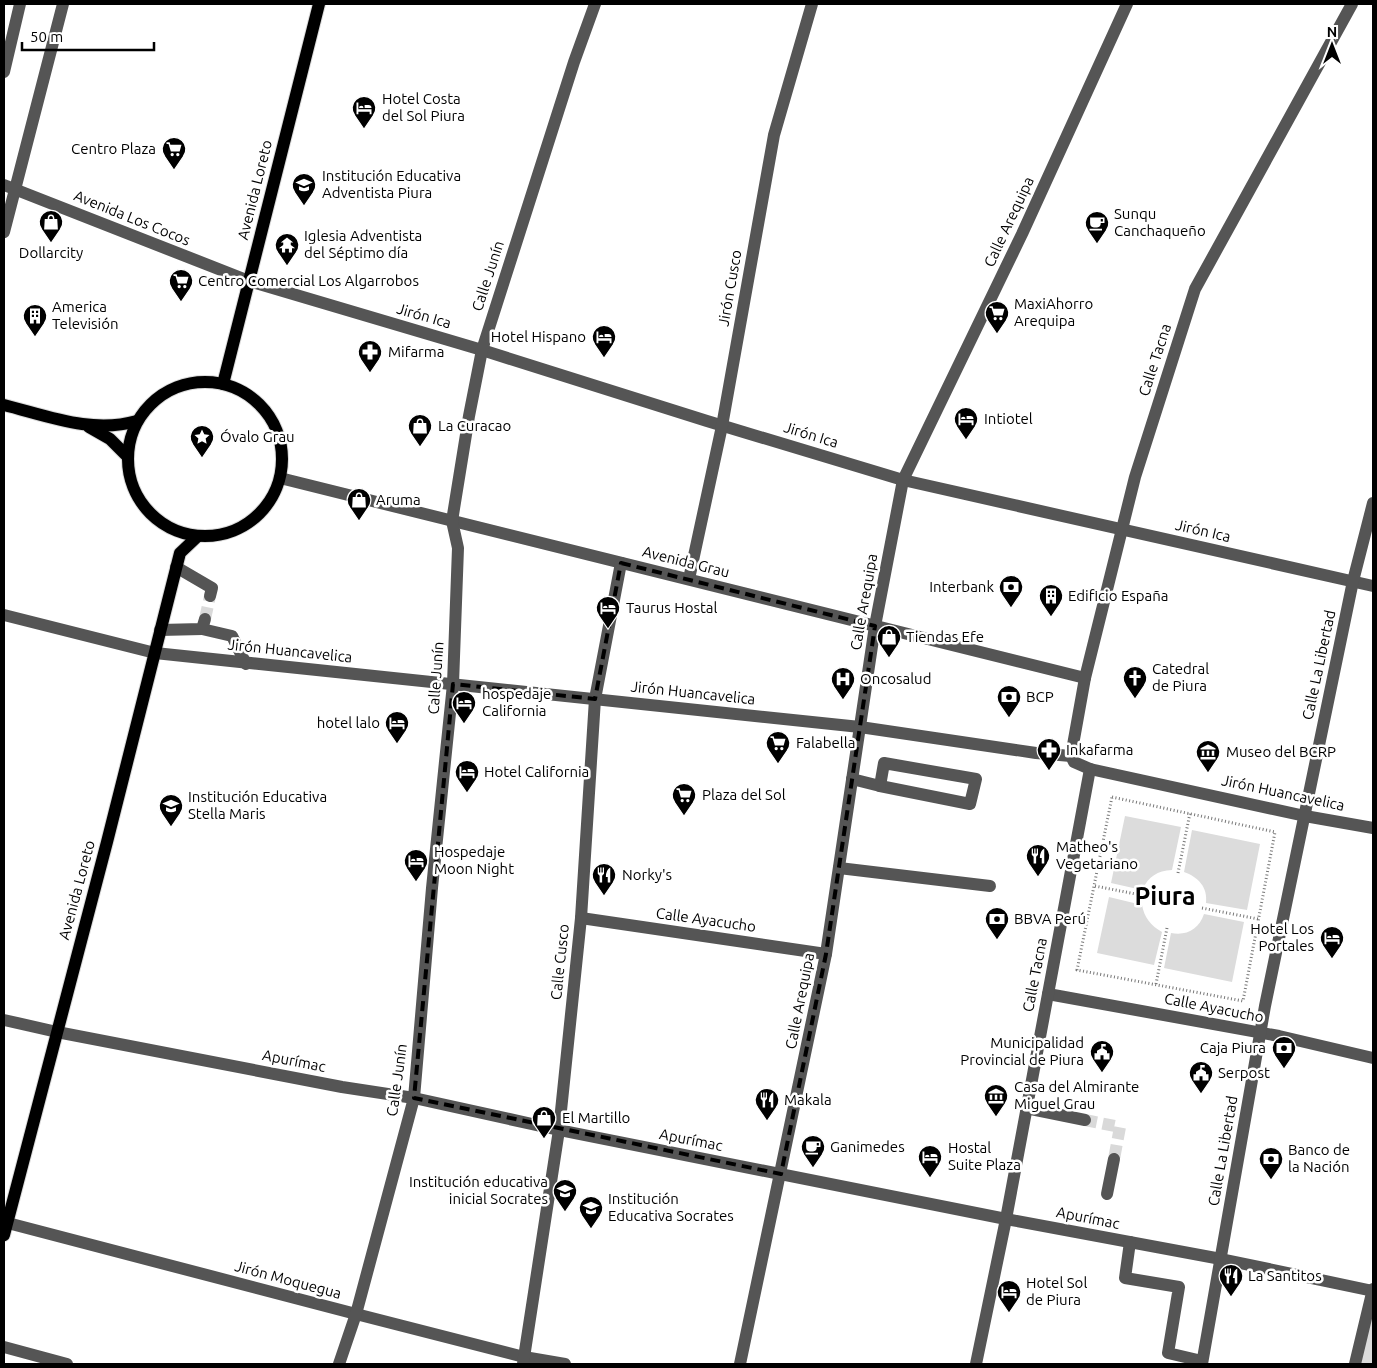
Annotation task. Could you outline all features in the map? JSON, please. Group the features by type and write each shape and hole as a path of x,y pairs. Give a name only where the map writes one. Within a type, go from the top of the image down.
{"main road":[{"name":"Avenida Loreto","path":"224,384 319,4"},
{"path":"204,382 224,384 246,394 264,410 277,430 282,454 280,478 272,498 258,515 240,528 220,535 198,536 183,534 169,528 154,518 142,505 133,490 128,473 127,456 130,438 137,421 149,405 165,392 184,385 204,382"},
{"path":"4,405 84,425 114,426 137,421"},
{"path":"84,425 110,439 127,456"},
{"path":"169,528 180,553 198,536"},
{"name":"Avenida Loreto","path":"5,1226 57,1032 180,553"}],"street":[{"path":"4,72 20,4"},
{"path":"4,232 9,187 63,4"},
{"name":"Calle Junín","path":"339,1364 356,1314 414,1098 432,888 453,684 458,548 452,521 469,416 482,350 594,4"},
{"name":"Jirón Cusco","path":"688,579 722,426 774,135 812,4"},
{"name":"Calle Arequipa","path":"740,1364 826,954 875,626 903,480 1022,234 1127,4"},
{"name":"Calle Tacna","path":"1071,756 1085,678 1135,477 1195,289 1352,4"},
{"name":"Avenida Los Cocos","path":"9,187 249,281"},
{"name":"Jirón Ica","path":"249,281 482,350 722,426 903,480 1373,586"},
{"name":"Avenida Grau","path":"280,478 1085,678"},
{"name":"Calle La Libertad","path":"1202,1362 1260,1033 1353,581 1373,504"},
{"name":"Calle Cusco","path":"524,1360 559,1130 582,918 595,699 621,563"},
{"path":"176,567 212,588 210,596"},
{"name":"Jirón Huancavelica","path":"4,615 155,653 860,727 1036,753 1071,756 1074,762 1090,769 1304,816 1373,828"},
{"path":"160,630 204,624 232,636 246,664"},
{"path":"852,779 880,786 970,804 976,779 884,763 880,786"},
{"name":"Calle Tacna","path":"976,1364 1006,1219 1090,769"},
{"path":"839,868 990,886"},
{"name":"Calle Ayacucho","path":"582,918 826,954"},
{"name":"Calle Ayacucho","path":"1048,994 1260,1033 1373,1058"},
{"name":"Apurímac","path":"4,1020 342,1087 414,1098 559,1130 1373,1290"},
{"path":"1026,1108 1085,1120"},
{"path":"1107,1194 1114,1159"},
{"name":"Jirón Moquegua","path":"5,1226 356,1314 524,1360 565,1364"},
{"path":"1130,1242 1125,1278 1179,1287 1168,1353 1202,1362"},
{"path":"1355,1364 1373,1290"},
{"path":"4,1347 67,1364"}],"path":[{"path":"1112,797 1275,832 1242,1001 1077,970 1094,886 1112,797"},
{"path":"1178,873 1190,813"},
{"path":"1094,886 1146,896"},
{"path":"1202,908 1258,919"},
{"path":"1156,984 1167,928"}],"highlighted area":[{"path":"621,563 875,626 826,954 781,1174 414,1098 453,684 595,699"}],"shaded area":[{"path":"1125,816 1181,827 1172,870 1154,875 1142,890 1111,883"},
{"path":"1192,830 1260,844 1247,910 1206,903 1204,887 1194,877 1184,872"},
{"path":"1109,897 1142,905 1149,921 1162,932 1154,965 1097,953"},
{"path":"1204,914 1244,922 1232,982 1164,968 1171,933 1177,934 1192,930 1199,924"},
{"path":"1373,1289 1373,1364 1355,1364"}],"tunnel":[{"path":"205,619 210,596"},
{"path":"1085,1120 1120,1127 1114,1159"}],"place":[{"name":"Hotel Costa del Sol Piura","path":"364,129"},
{"name":"Centro Plaza","path":"174,170"},
{"name":"Institución Educativa Adventista Piura","path":"304,206"},
{"name":"Dollarcity","path":"51,243"},
{"name":"Sunqu Canchaqueño","path":"1097,244"},
{"name":"Iglesia Adventista del Séptimo día","path":"287,266"},
{"name":"Centro Comercial Los Algarrobos","path":"181,302"},
{"name":"MaxiAhorro Arequipa","path":"997,334"},
{"name":"America Televisión","path":"35,337"},
{"name":"Hotel Hispano","path":"604,358"},
{"name":"Mifarma","path":"370,373"},
{"name":"Intiotel","path":"966,440"},
{"name":"La Curacao","path":"420,447"},
{"name":"Óvalo Grau","path":"202,458"},
{"name":"Aruma","path":"359,521"},
{"name":"Interbank","path":"1011,608"},
{"name":"Edificio España","path":"1051,617"},
{"name":"Taurus Hostal","path":"608,629"},
{"name":"Tiendas Efe","path":"889,658"},
{"name":"Catedral de Piura","path":"1135,699"},
{"name":"Oncosalud","path":"843,700"},
{"name":"BCP","path":"1009,718"},
{"name":"hospedaje California","path":"464,724"},
{"name":"hotel lalo","path":"397,744"},
{"name":"Falabella","path":"778,764"},
{"name":"Inkafarma","path":"1049,771"},
{"name":"Museo del BCRP","path":"1208,773"},
{"name":"Hotel California","path":"467,793"},
{"name":"Plaza del Sol","path":"684,816"},
{"name":"Institución Educativa Stella Maris","path":"171,827"},
{"name":"Matheo's Vegetariano","path":"1038,877"},
{"name":"Hospedaje Moon Night","path":"416,882"},
{"name":"Norky's","path":"604,896"},
{"name":"BBVA Perú","path":"997,940"},
{"name":"Hotel Los Portales","path":"1332,959"},
{"name":"Caja Piura","path":"1284,1069"},
{"name":"Municipalidad Provincial de Piura","path":"1102,1073"},
{"name":"Serpost","path":"1201,1094"},
{"name":"Casa del Almirante Miguel Grau","path":"996,1117"},
{"name":"Makala","path":"767,1121"},
{"name":"El Martillo","path":"544,1139"},
{"name":"Ganimedes","path":"813,1168"},
{"name":"Hostal Suite Plaza","path":"930,1178"},
{"name":"Banco de la Nación","path":"1271,1180"},
{"name":"Institución educativa inicial Socrates","path":"565,1212"},
{"name":"Institución Educativa Socrates","path":"591,1229"},
{"name":"La Santitos","path":"1231,1297"},
{"name":"Hotel Sol de Piura","path":"1009,1313"}],"district":[{"name":"Piura","path":"1165,896"}]}
